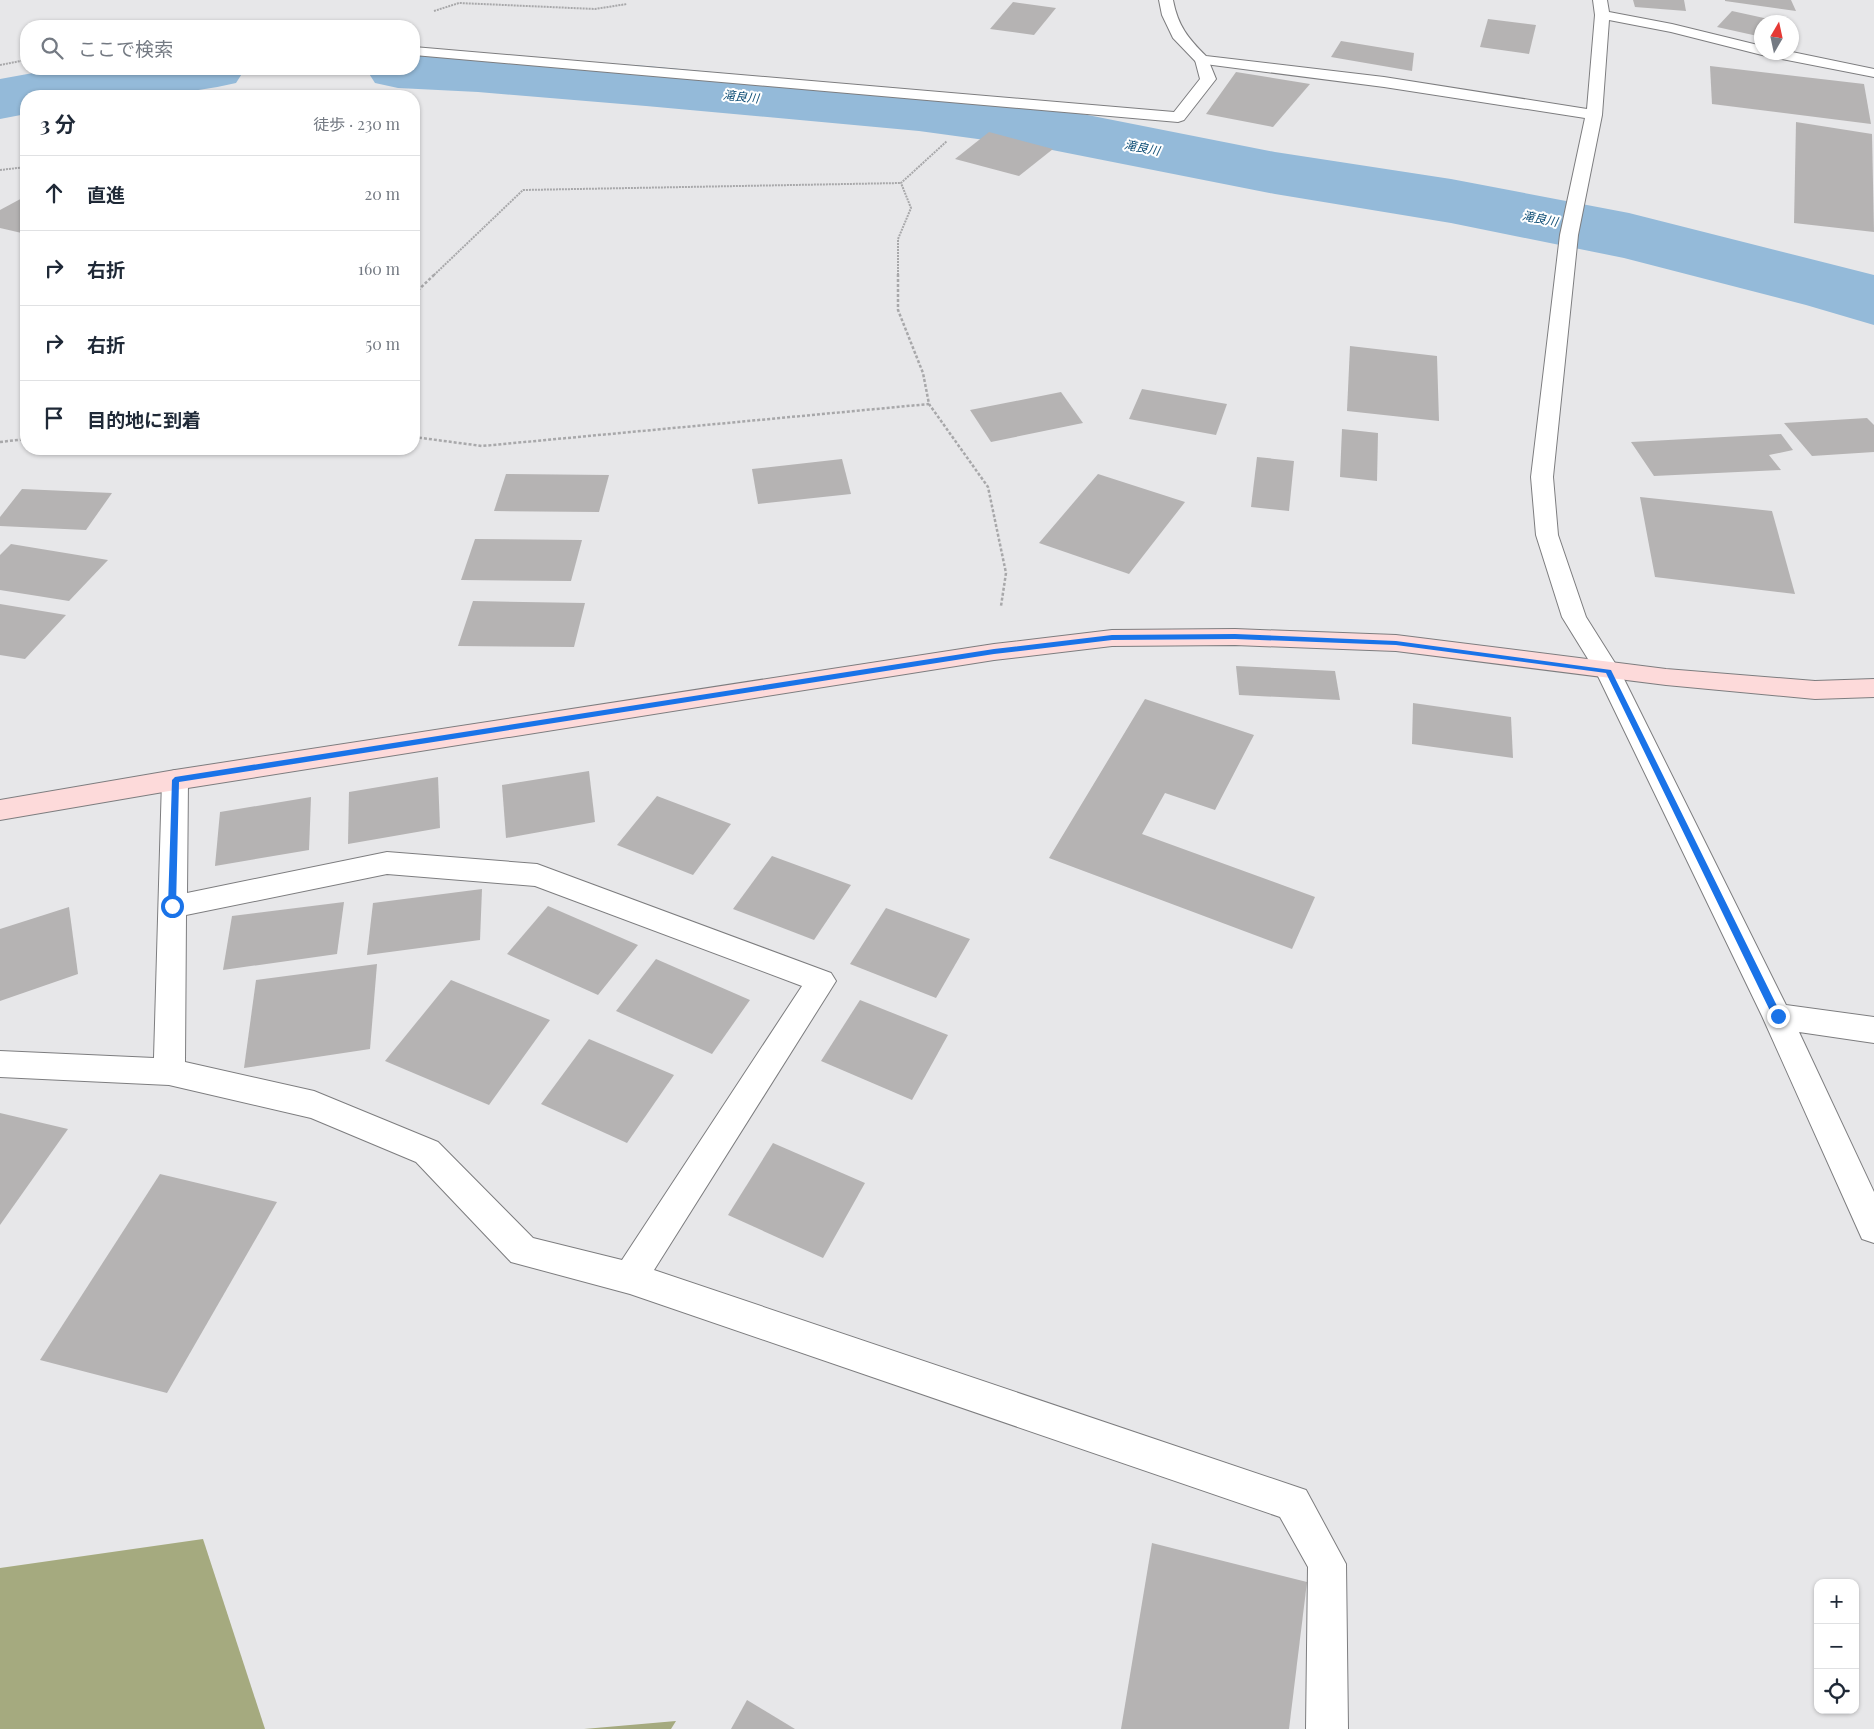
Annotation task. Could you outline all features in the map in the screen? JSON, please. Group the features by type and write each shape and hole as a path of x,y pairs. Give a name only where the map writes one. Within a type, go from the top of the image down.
{"street":[{"path":"420,52 1178,117 1208,79 1202,60 1180,38 1169,15 1166,0"},
{"path":"1754,49 1601,7 1594,116 1569,235 1542,477 1547,535 1574,617 1608,671 1778,1016 1874,1228"},
{"path":"1799,58 1874,73"},
{"path":"1202,60 1394,84 1594,116"},
{"path":"0,810 175,780 994,652 1112,638 1235,637 1396,643 1608,671 1815,690 1874,688"},
{"path":"169,1072 175,780"},
{"path":"172,906 387,863 537,875 821,981 630,1278"},
{"path":"1778,1016 1874,1030"},
{"path":"0,1064 169,1072 314,1105 426,1152 523,1251 630,1278 1293,1503 1327,1564 1327,1729"}],"path":[{"path":"431,12 459,3 595,8 627,4"},
{"path":"0,65 20,61"},
{"path":"420,288 523,190 901,183 947,141"},
{"path":"0,170 20,168"},
{"path":"901,183 911,208 898,239 898,310 923,373 929,404 988,487 1006,572 994,652"},
{"path":"420,438 482,446 929,404"},
{"path":"0,442 20,440"}],"green space":[{"path":"203,1539 265,1729 0,1729 0,1568"},
{"path":"676,1721 671,1729 584,1729"}],"building":[{"path":"1633,0 1684,0 1686,11 1635,7"},
{"path":"1791,0 1796,11 1725,1"},
{"path":"1013,2 1056,8 1034,35 990,29"},
{"path":"1732,11 1754,16 1754,35 1717,27"},
{"path":"1488,19 1536,25 1529,54 1480,47"},
{"path":"1341,41 1414,53 1412,71 1331,57"},
{"path":"1710,66 1864,84 1871,124 1712,104"},
{"path":"1236,72 1310,84 1273,127 1206,114"},
{"path":"1796,122 1872,134 1874,232 1794,223"},
{"path":"989,132 1053,149 1019,176 955,159"},
{"path":"20,199 20,233 0,228 0,210"},
{"path":"1350,346 1437,356 1439,421 1347,411"},
{"path":"1142,389 1227,404 1216,435 1129,419"},
{"path":"1061,392 1083,423 991,442 970,410"},
{"path":"1867,418 1874,425 1874,452 1812,456 1784,423"},
{"path":"1342,429 1378,433 1377,481 1340,477"},
{"path":"1781,434 1793,450 1769,455 1781,470 1654,476 1631,442"},
{"path":"1257,457 1294,461 1289,511 1251,507"},
{"path":"842,459 851,494 758,504 752,469"},
{"path":"506,474 609,475 599,512 494,511"},
{"path":"1098,474 1185,502 1129,574 1039,543"},
{"path":"22,489 112,493 86,530 0,526 0,517"},
{"path":"1640,497 1772,511 1795,594 1655,577"},
{"path":"475,539 582,540 571,581 461,580"},
{"path":"11,544 108,560 69,601 0,590 0,555"},
{"path":"473,601 585,603 574,647 458,646"},
{"path":"0,604 66,615 25,659 0,655"},
{"path":"1236,666 1335,671 1340,700 1239,695"},
{"path":"1145,699 1254,735 1215,810 1165,793 1142,834 1315,897 1292,949 1049,858"},
{"path":"1413,703 1511,717 1513,758 1412,744"},
{"path":"589,771 595,822 506,838 502,785"},
{"path":"438,777 440,828 348,844 349,792"},
{"path":"657,796 731,824 693,875 617,845"},
{"path":"311,797 309,850 215,866 220,812"},
{"path":"772,856 851,885 814,940 733,909"},
{"path":"482,889 480,940 367,955 373,903"},
{"path":"344,902 337,954 223,970 232,916"},
{"path":"548,906 638,945 598,995 507,954"},
{"path":"69,907 78,974 0,1001 0,929"},
{"path":"886,908 970,939 936,998 850,964"},
{"path":"656,959 750,1000 712,1054 616,1011"},
{"path":"377,964 370,1049 244,1068 256,980"},
{"path":"451,980 550,1020 489,1105 385,1061"},
{"path":"860,1000 948,1035 912,1100 821,1061"},
{"path":"589,1039 674,1075 627,1143 541,1104"},
{"path":"0,1113 68,1129 0,1225"},
{"path":"773,1143 865,1183 823,1258 728,1215"},
{"path":"160,1174 277,1202 167,1393 40,1360"},
{"path":"1152,1543 1307,1582 1289,1729 1121,1729"},
{"path":"747,1700 795,1729 731,1729"}],"waterway":[{"name":"滝良川","path":"420,70 646,86 919,111 1037,126 1275,173 1451,201 1629,236 1834,288 1874,301"},
{"name":"滝良川","path":"47,90 116,77 140,75"},
{"name":"滝良川","path":"0,99 20,95"}],"route":[{"path":"172,906 175,780 994,652 1112,638 1235,637 1396,643 1608,671 1778,1016"}]}
